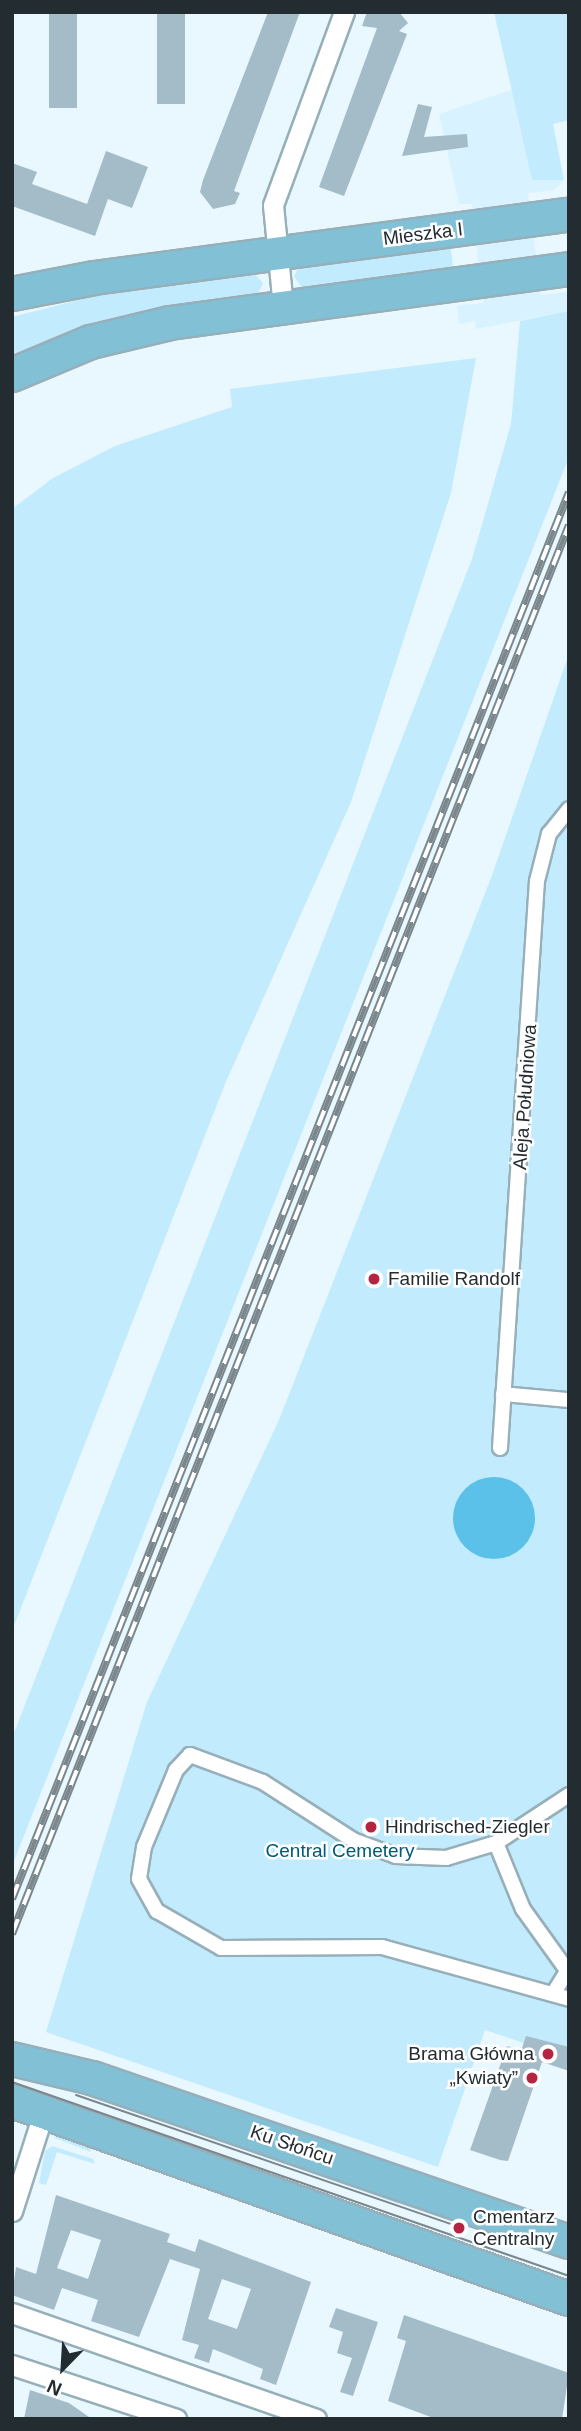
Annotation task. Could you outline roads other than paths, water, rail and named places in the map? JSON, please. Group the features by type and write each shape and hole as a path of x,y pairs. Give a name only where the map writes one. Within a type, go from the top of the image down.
{"main road":[{"name":"Mieszka I","path":"12,294 276,253 563,216"},
{"path":"12,375 116,335 283,307 566,270"},
{"name":"Ku Słońcu","path":"12,2059 92,2078 569,2242"},
{"path":"12,2101 569,2299"}],"street":[{"path":"283,307 273,205 344,12"},
{"name":"Aleja Południowa","path":"500,1448 537,881 549,834 569,809"},
{"path":"503,1394 568,1396"},
{"path":"569,1795 496,1843 446,1857 383,1854 263,1782 190,1755 176,1770 144,1847 139,1879 157,1911 221,1948 382,1947 569,1999"},
{"path":"496,1843 523,1909 568,1970 552,1994"},
{"path":"12,2211 43,2114"},
{"path":"12,2313 316,2419"},
{"path":"12,2365 176,2419"}],"water":[{"path":"494,1477 510,1480 523,1489 532,1502 535,1518 532,1534 523,1547 510,1556 494,1559 478,1556 465,1547 456,1534 453,1518 456,1502 465,1489 478,1480"}],"tram line":[{"path":"12,2082 569,2276"},
{"path":"76,2095 450,2224"}],"railway":[{"path":"12,1899 569,492"},
{"path":"12,1934 569,525"}],"place":[{"name":"Familie Randolf","path":"374,1279"},
{"name":"Hindrisched-Ziegler","path":"371,1827"},
{"name":"Brama Główna","path":"548,2054"},
{"name":"„Kwiaty”","path":"532,2078"},
{"name":"Cmentarz Centralny","path":"459,2228"}],"park label":[{"name":"Central Cemetery","path":"340,1851"}]}
